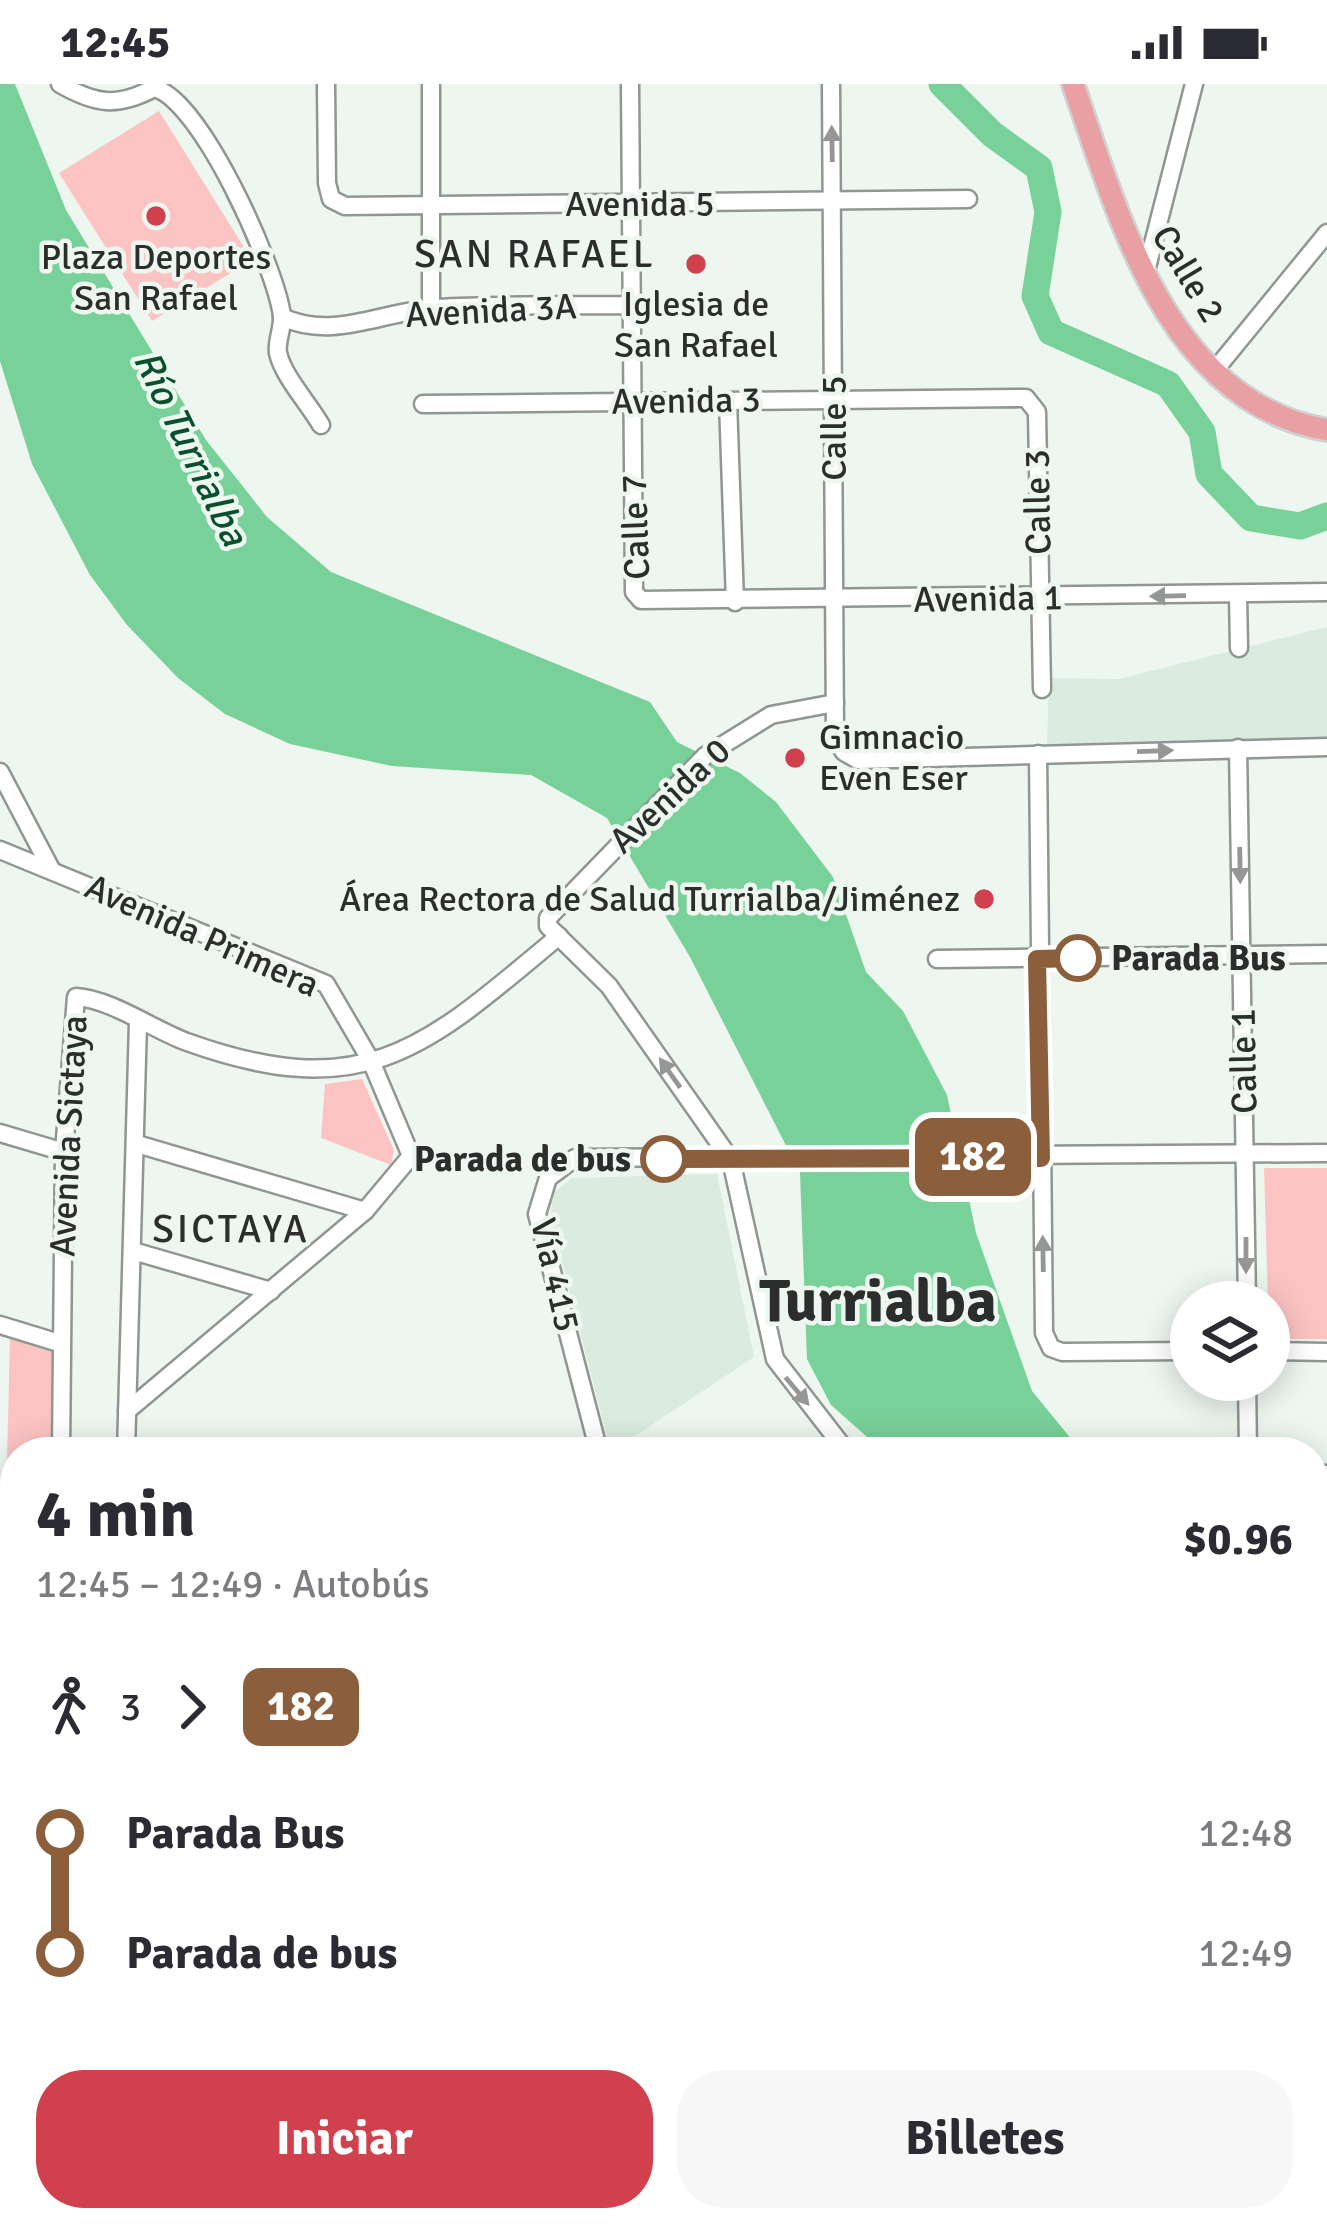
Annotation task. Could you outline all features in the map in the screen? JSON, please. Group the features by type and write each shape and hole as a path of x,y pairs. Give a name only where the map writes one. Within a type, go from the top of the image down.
{"main road":[{"name":"Calle 2","path":"1072,84 1144,279 1186,341 1215,370 1259,402 1327,430"}],"street":[{"path":"59,84 99,104 130,101 154,88 169,92 194,118 261,250 282,317 278,353 321,424"},
{"name":"Avenida 5","path":"326,84 327,183 331,199 345,206 968,199"},
{"path":"431,84 431,308"},
{"name":"Calle 7","path":"630,84 634,592 650,603"},
{"name":"Calle 5","path":"831,84 835,738 844,752 858,760 1038,754"},
{"path":"1144,279 1194,84"},
{"path":"1215,370 1324,242"},
{"name":"Avenida 3A","path":"282,317 307,328 328,329 431,308 631,304"},
{"name":"Avenida 3","path":"423,404 1020,398"},
{"name":"Calle 3","path":"1020,398 1037,412 1042,689"},
{"path":"728,401 735,602"},
{"name":"Avenida 1","path":"650,603 1327,592"},
{"path":"1238,595 1239,648"},
{"name":"Avenida 0","path":"560,936 548,926 548,918 692,772 742,729 771,715 836,703"},
{"path":"1170,1351 1051,1348 1044,1333 1038,754 1327,747"},
{"name":"Calle 1","path":"1238,748 1246,1281"},
{"path":"0,772 52,871"},
{"name":"Avenida Primera","path":"0,850 326,984 371,1061 411,1156 365,1211"},
{"path":"560,936 608,986 731,1160 775,1359 835,1437"},
{"name":"Avenida Sictaya","path":"61,1437 64,1152 76,998 248,1060 330,1069 410,1051 445,1031 560,936"},
{"path":"937,959 1327,953"},
{"path":"127,1437 138,1022"},
{"path":"0,1133 64,1152"},
{"path":"137,1144 365,1211"},
{"name":"Vía 415","path":"595,1437 537,1214 540,1194 559,1166 575,1158 1327,1153"},
{"path":"127,1411 365,1211"},
{"path":"134,1251 272,1291"},
{"path":"0,1325 59,1343"},
{"path":"1290,1352 1327,1352"},
{"path":"1247,1401 1248,1437"}],"shaded area":[{"name":"Plaza Deportes San Rafael","path":"159,111 252,260 152,321 59,173"},
{"path":"1327,627 1327,742 1047,746 1049,678 1119,679"},
{"path":"362,1079 394,1150 391,1165 321,1138 325,1084"},
{"path":"1264,1168 1327,1168 1327,1339 1290,1339 1290,1281 1267,1281"},
{"path":"717,1174 754,1357 634,1437 607,1437 550,1216 554,1193 572,1178"},
{"path":"10,1334 56,1347 57,1437 8,1437"}],"water":[{"name":"Río Turrialba","path":"0,84 15,84 66,210 206,440 267,517 331,572 650,702 677,742 740,773 776,802 833,877 866,972 903,1011 947,1095 976,1233 1032,1391 1070,1437 867,1437 831,1405 807,1359 800,1173 690,957 607,818 531,775 392,766 290,744 225,714 178,678 127,625 90,575 32,464 0,361"}],"waterway":[{"path":"942,84 992,134 1039,168 1048,212 1035,296 1051,332 1168,384 1202,432 1209,474 1251,518 1300,526 1327,516"}],"bus line":[{"name":"182","path":"664,1159 1041,1158 1037,959 1078,958"}],"place":[{"name":"Plaza Deportes San Rafael","path":"156,216"},
{"name":"Iglesia de San Rafael","path":"696,264"},
{"name":"Gimnacio Even Eser","path":"795,758"},
{"name":"Área Rectora de Salud Turrialba/Jiménez","path":"984,899"},
{"name":"Parada Bus","path":"1078,958"},
{"name":"Parada de bus","path":"664,1159"}],"district":[{"name":"SAN RAFAEL","path":"535,254"},
{"name":"SICTAYA","path":"231,1229"},
{"name":"Turrialba","path":"878,1302"}]}
